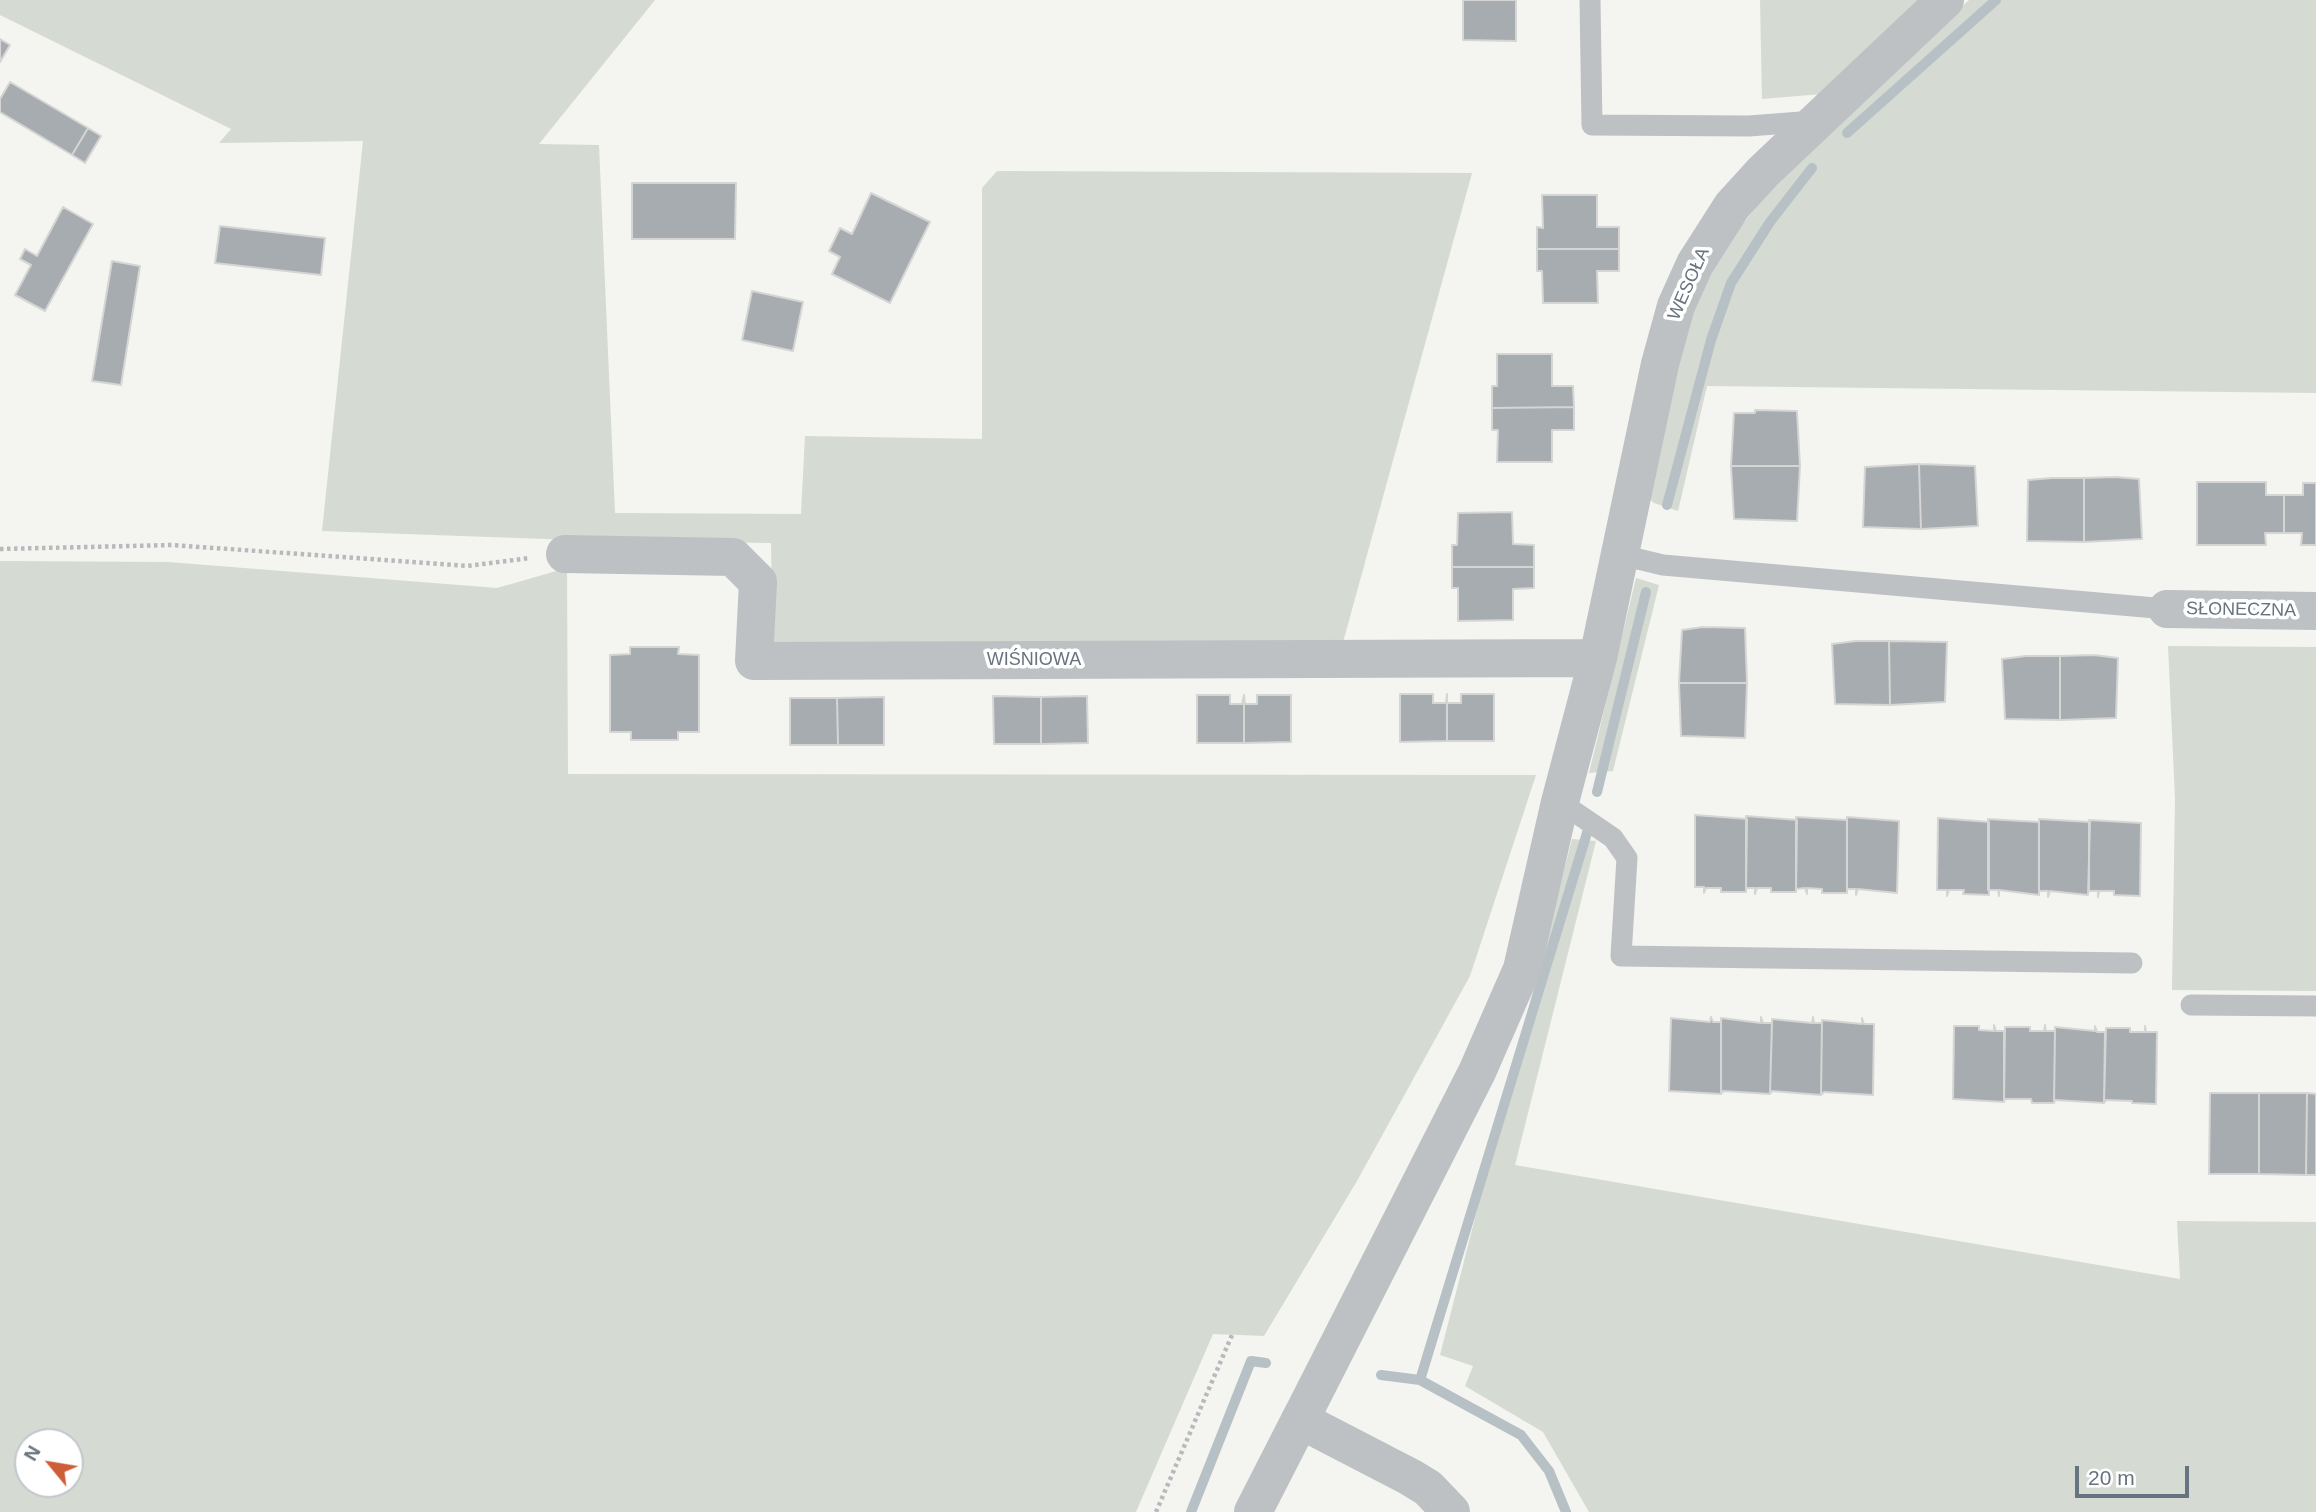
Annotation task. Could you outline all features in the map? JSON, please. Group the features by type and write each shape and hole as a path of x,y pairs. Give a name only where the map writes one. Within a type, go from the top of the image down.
{"street":[{"name":"WESOŁA","path":"1253,1512 1477,1072 1522,969 1560,802 1598,658 1660,363 1676,306 1695,264 1732,206 1817,120 1945,0"},
{"name":"WIŚNIOWA","path":"565,554 733,556 758,582 754,661 1598,658"},
{"name":"SŁONECZNA","path":"2167,609 2316,611"},
{"path":"1300,1420 1410,1477 1428,1488 1451,1512"}],"lane":[{"path":"1590,0 1592,125 1749,126 1817,120"},
{"path":"1621,555 1663,565 2167,609"},
{"path":"1560,802 1613,838 1627,858 1621,956 2132,963"},
{"path":"2191,1005 2316,1006"}],"path":[{"path":"0,549 173,545 467,566 565,554"},
{"path":"1156,1512 1232,1335"}],"shaded area":[{"path":"0,0 655,0 539,144 599,145 615,513 801,514 805,436 982,439 982,188 997,171 1472,173 1342,646 773,648 771,543 573,540 322,531 363,141 219,143 231,129 0,15"},
{"path":"1760,0 1922,0 1822,94 1762,99"},
{"path":"1969,0 2316,0 2316,393 1707,386 1678,511 1654,503 1645,495 1695,294 1714,259 1785,172"},
{"path":"0,561 168,562 497,588 567,568 568,774 1536,775 1470,976 1357,1181 1264,1336 1213,1334 1136,1512 0,1512"},
{"path":"1636,578 1659,585 1613,771 1589,773"},
{"path":"2168,646 2316,647 2316,991 2172,990 2175,798"},
{"path":"1572,839 1596,841 1515,1165 2180,1279 2177,1221 2316,1222 2316,1512 1589,1512 1543,1432 1465,1386 1473,1366 1440,1355"}],"building":[{"path":"1463,0 1516,0 1516,41 1463,40"},
{"path":"0,39 10,45 0,62"},
{"path":"10,82 88,128 72,155 0,112 0,99"},
{"path":"88,128 101,136 85,163 72,155"},
{"path":"632,183 736,183 735,239 632,239"},
{"path":"871,193 930,222 890,303 832,274 840,257 829,251 840,228 852,234"},
{"path":"1542,195 1597,195 1597,227 1619,227 1619,249 1537,249 1537,227 1543,228"},
{"path":"63,207 93,224 45,311 15,295 31,265 20,259 25,249 37,256"},
{"path":"220,226 325,238 321,275 215,263"},
{"path":"1537,249 1619,249 1619,271 1597,271 1598,303 1543,303 1542,271 1537,271"},
{"path":"112,261 140,266 121,385 92,381"},
{"path":"752,291 803,302 793,351 742,340"},
{"path":"1497,354 1552,354 1552,386 1573,386 1574,407 1492,408 1492,386 1497,386"},
{"path":"1574,407 1574,430 1552,430 1552,462 1497,462 1498,430 1492,430 1492,408"},
{"path":"1755,410 1797,411 1800,466 1731,466 1734,413 1755,413"},
{"path":"1919,464 1975,466 1978,526 1921,529"},
{"path":"1919,464 1921,529 1863,527 1865,467"},
{"path":"1731,466 1800,466 1797,521 1734,519"},
{"path":"2084,478 2139,479 2142,539 2084,542"},
{"path":"2084,478 2084,542 2027,541 2028,480"},
{"path":"2197,482 2266,482 2266,495 2284,495 2284,533 2265,533 2266,545 2197,545"},
{"path":"2303,483 2316,483 2316,545 2301,545 2302,533 2284,533 2284,495 2303,495"},
{"path":"1512,512 1513,544 1534,545 1534,567 1452,567 1452,545 1457,545 1458,513"},
{"path":"1452,567 1534,567 1534,588 1513,589 1513,620 1458,621 1458,588 1452,588"},
{"path":"1703,627 1745,628 1747,683 1679,683 1682,630"},
{"path":"1889,641 1890,705 1835,704 1832,644"},
{"path":"1889,641 1947,642 1945,702 1890,705"},
{"path":"630,647 679,647 678,654 699,655 699,732 678,732 678,740 631,740 631,732 610,732 610,655 630,654"},
{"path":"2094,655 2118,658 2116,718 2060,720 2060,656"},
{"path":"2060,656 2060,720 2005,719 2002,659"},
{"path":"1679,683 1747,683 1745,738 1681,736"},
{"path":"1400,694 1433,694 1433,703 1446,703 1447,694 1447,741 1400,742"},
{"path":"1461,694 1494,694 1494,741 1447,741 1447,703 1461,703"},
{"path":"1197,695 1230,695 1230,704 1242,704 1244,695 1244,743 1197,743"},
{"path":"1244,695 1245,704 1257,704 1257,695 1291,695 1291,742 1244,743"},
{"path":"993,696 1041,697 1041,744 994,744"},
{"path":"1087,696 1088,743 1041,744 1041,697"},
{"path":"884,697 884,745 838,745 837,698"},
{"path":"790,698 837,698 838,745 790,745"},
{"path":"1695,815 1747,819 1746,892 1721,892 1721,888 1706,888 1704,893 1704,887 1695,887"},
{"path":"1746,816 1797,820 1796,892 1771,892 1771,888 1757,888 1755,894 1755,888 1746,888"},
{"path":"1796,817 1847,820 1847,893 1822,893 1822,889 1807,888 1807,894 1805,888 1796,889"},
{"path":"1847,817 1899,821 1897,893 1858,889 1856,895 1856,889 1847,889"},
{"path":"1938,818 1989,822 1989,895 1963,894 1964,890 1949,890 1947,896 1947,890 1937,890"},
{"path":"1988,819 2039,822 2039,895 1999,890 1999,896 1998,890 1988,890"},
{"path":"2039,819 2090,822 2088,895 2050,891 2048,897 2048,891 2039,891"},
{"path":"2089,820 2141,823 2140,896 2114,895 2114,891 2099,891 2098,897 2098,891 2089,891"},
{"path":"1711,1017 1713,1022 1721,1022 1721,1094 1669,1091 1671,1018 1710,1022"},
{"path":"1761,1017 1763,1023 1772,1023 1770,1094 1723,1091 1721,1094 1721,1018 1761,1023"},
{"path":"1813,1017 1814,1023 1822,1023 1821,1095 1772,1091 1770,1094 1772,1019 1812,1023"},
{"path":"1862,1018 1864,1024 1874,1024 1873,1095 1824,1092 1821,1095 1822,1020 1862,1024"},
{"path":"1994,1025 1996,1031 2004,1031 2004,1102 1953,1099 1954,1026 1979,1026 1979,1030 1994,1031"},
{"path":"2045,1025 2046,1031 2055,1031 2054,1103 2032,1103 2031,1099 2005,1099 2004,1102 2005,1027 2030,1027 2030,1031 2044,1031"},
{"path":"2095,1026 2097,1032 2105,1032 2104,1103 2055,1100 2054,1103 2055,1027 2095,1031"},
{"path":"2145,1026 2146,1032 2157,1032 2156,1104 2106,1100 2104,1103 2106,1028 2130,1028 2130,1032 2145,1032"},
{"path":"2210,1093 2259,1093 2259,1174 2209,1174"},
{"path":"2259,1093 2307,1093 2306,1175 2259,1174"},
{"path":"2307,1093 2316,1094 2316,1175 2306,1175"}],"waterway":[{"path":"1847,133 1996,0"},
{"path":"1667,505 1711,340 1731,283 1770,222 1812,168"},
{"path":"1597,792 1646,592"},
{"path":"1381,1375 1420,1380 1590,823"},
{"path":"1191,1512 1251,1361 1266,1363"},
{"path":"1420,1380 1521,1435 1549,1471 1566,1512"}]}
